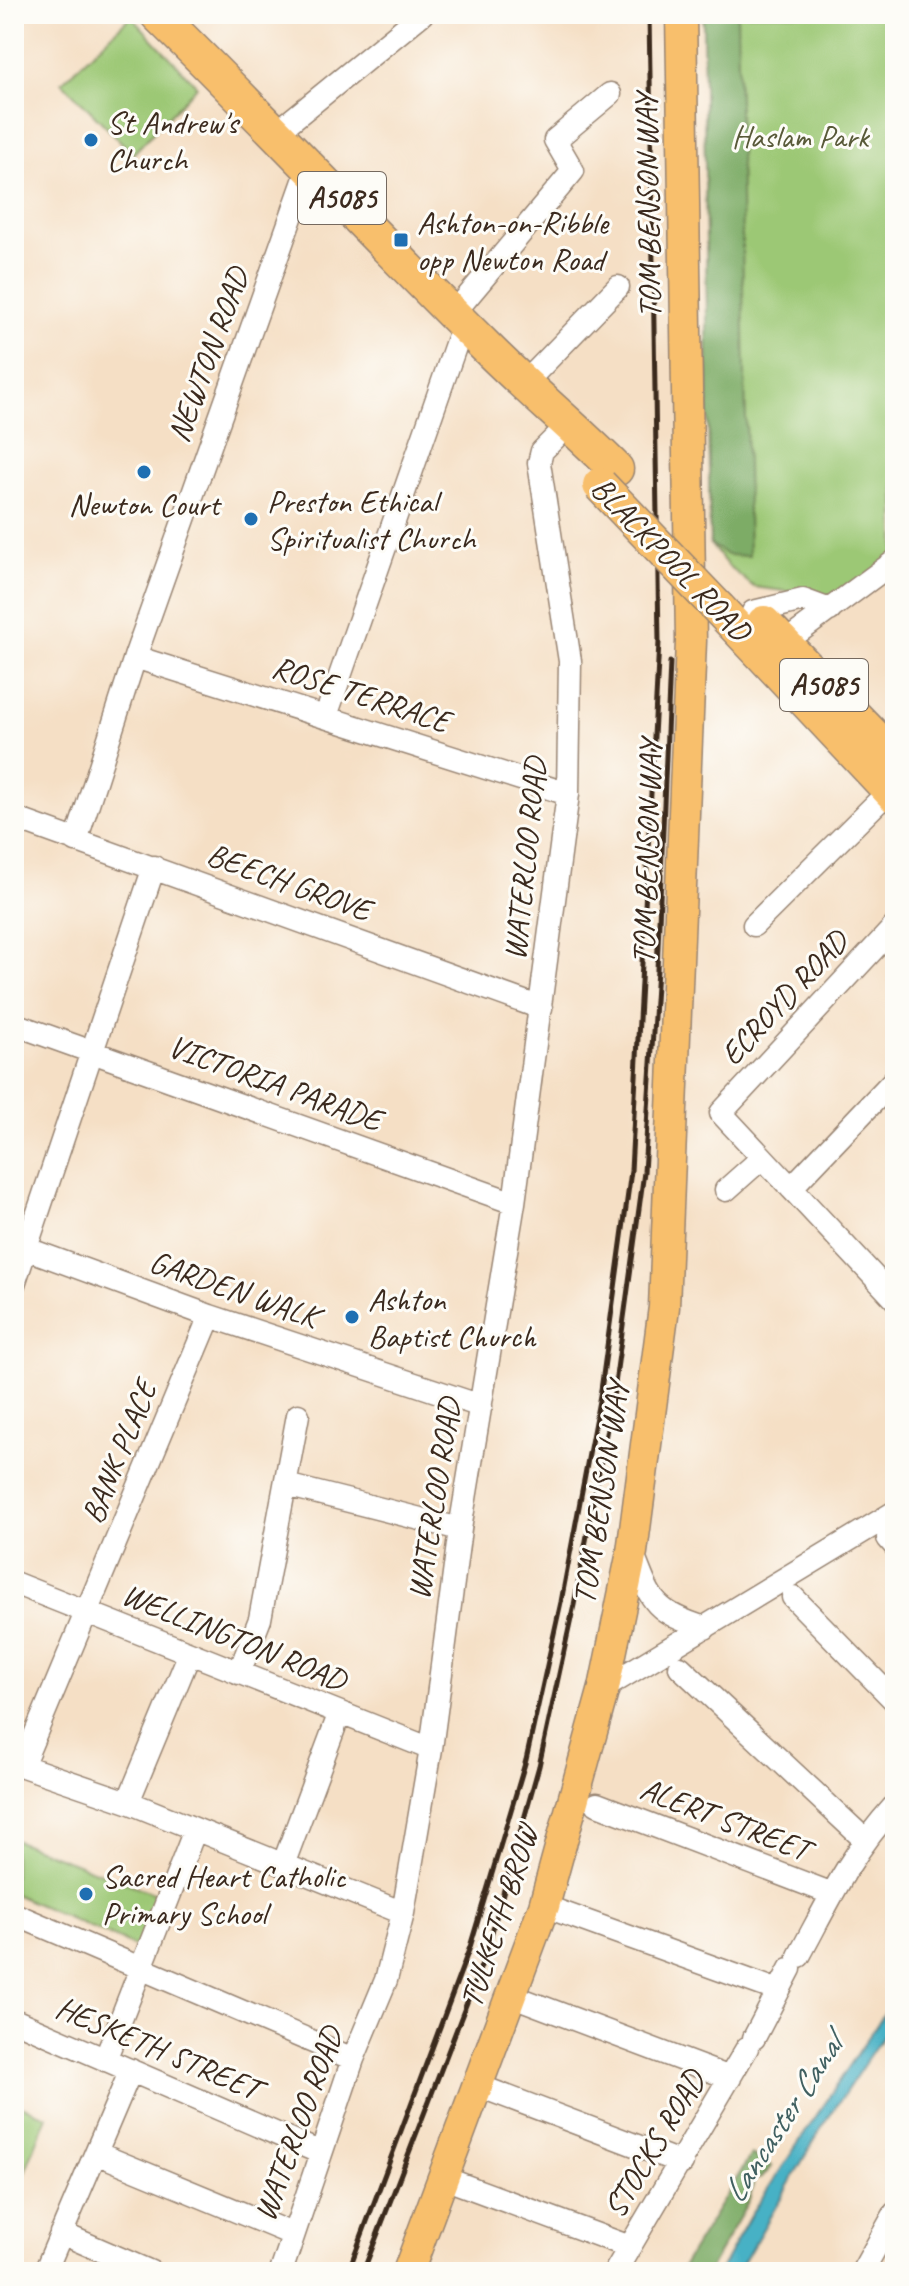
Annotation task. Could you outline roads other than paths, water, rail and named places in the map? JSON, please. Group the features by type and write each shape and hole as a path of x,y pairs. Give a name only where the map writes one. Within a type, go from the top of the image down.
{"highway":[{"name":"BLACKPOOL ROAD","path":"157,14 310,164 523,385 573,426 608,477"},
{"name":"BLACKPOOL ROAD","path":"523,385 555,438 608,477 735,604 893,782"},
{"name":"BLACKPOOL ROAD","path":"735,604 784,643 893,782"}],"main road":[{"name":"TOM BENSON WAY","path":"604,1688 632,1552 664,1307 691,641 681,14"},
{"name":"TULKETH BROW","path":"408,2272 544,1906 604,1688"}],"street":[{"path":"277,132 422,14"},
{"path":"326,716 458,319 573,171 555,140 610,94"},
{"name":"NEWTON ROAD","path":"76,841 135,657 310,164"},
{"path":"523,385 618,287"},
{"name":"WATERLOO ROAD","path":"281,2272 353,2059 386,1980 403,1913 431,1749 460,1529 514,1203 568,794 570,661 539,463 542,451 555,438"},
{"path":"784,643 895,561"},
{"path":"735,604 803,600 830,610"},
{"name":"ROSE TERRACE","path":"135,657 568,794"},
{"path":"754,925 893,782"},
{"name":"BEECH GROVE","path":"14,818 541,1008"},
{"path":"14,1284 20,1246 93,1052 154,867"},
{"name":"ECROYD ROAD","path":"762,1158 721,1113 895,926"},
{"name":"VICTORIA PARADE","path":"14,1024 514,1203"},
{"path":"791,1188 895,1079"},
{"path":"726,1190 762,1158 895,1297"},
{"name":"GARDEN WALK","path":"20,1246 210,1316 481,1406"},
{"name":"BANK PLACE","path":"18,1764 88,1613 210,1316"},
{"path":"239,1673 260,1619 298,1415"},
{"path":"286,1485 460,1529"},
{"path":"604,1688 895,1512"},
{"path":"632,1552 650,1600 676,1619 705,1628"},
{"name":"WELLINGTON ROAD","path":"14,1583 339,1715 431,1749"},
{"path":"793,1597 895,1701"},
{"path":"128,1802 189,1655"},
{"path":"680,1667 864,1839"},
{"path":"283,1865 339,1715"},
{"path":"18,1764 128,1802 403,1913"},
{"name":"ALERT STREET","path":"597,1804 830,1893"},
{"name":"STOCKS ROAD","path":"615,2272 682,2163 750,2043 776,1990 795,1963 830,1893 864,1839 895,1805"},
{"path":"105,2060 195,1830"},
{"path":"544,1906 776,1990"},
{"path":"14,1914 353,2059"},
{"path":"513,1996 730,2078"},
{"name":"HESKETH STREET","path":"14,2020 321,2153"},
{"path":"45,2272 131,2070"},
{"path":"479,2086 682,2163"},
{"path":"96,2153 292,2234"},
{"path":"444,2178 630,2247"},
{"path":"862,2272 895,2213"},
{"path":"61,2233 151,2272"}],"water":[{"path":"895,1997 895,2018 819,2132 738,2272 719,2272 750,2216"}],"railway":[{"path":"348,2272 470,1947 526,1760 561,1602 601,1390 631,1171 659,642 649,14"},
{"path":"363,2272 486,1953 539,1766 574,1605 614,1391 644,1172 657,970 670,662"}],"place":[{"name":"St Andrew's Church","path":"91,140"},
{"name":"Ashton-on-Ribble opp Newton Road","path":"401,240"},
{"name":"Newton Court","path":"144,472"},
{"name":"Preston Ethical Spiritualist Church","path":"251,519"},
{"name":"Ashton Baptist Church","path":"352,1317"},
{"name":"Sacred Heart Catholic Primary School","path":"86,1894"}],"park label":[{"name":"Haslam Park","path":"800,136"}],"water label":[{"name":"Lancaster Canal","path":"782,2119"}]}
